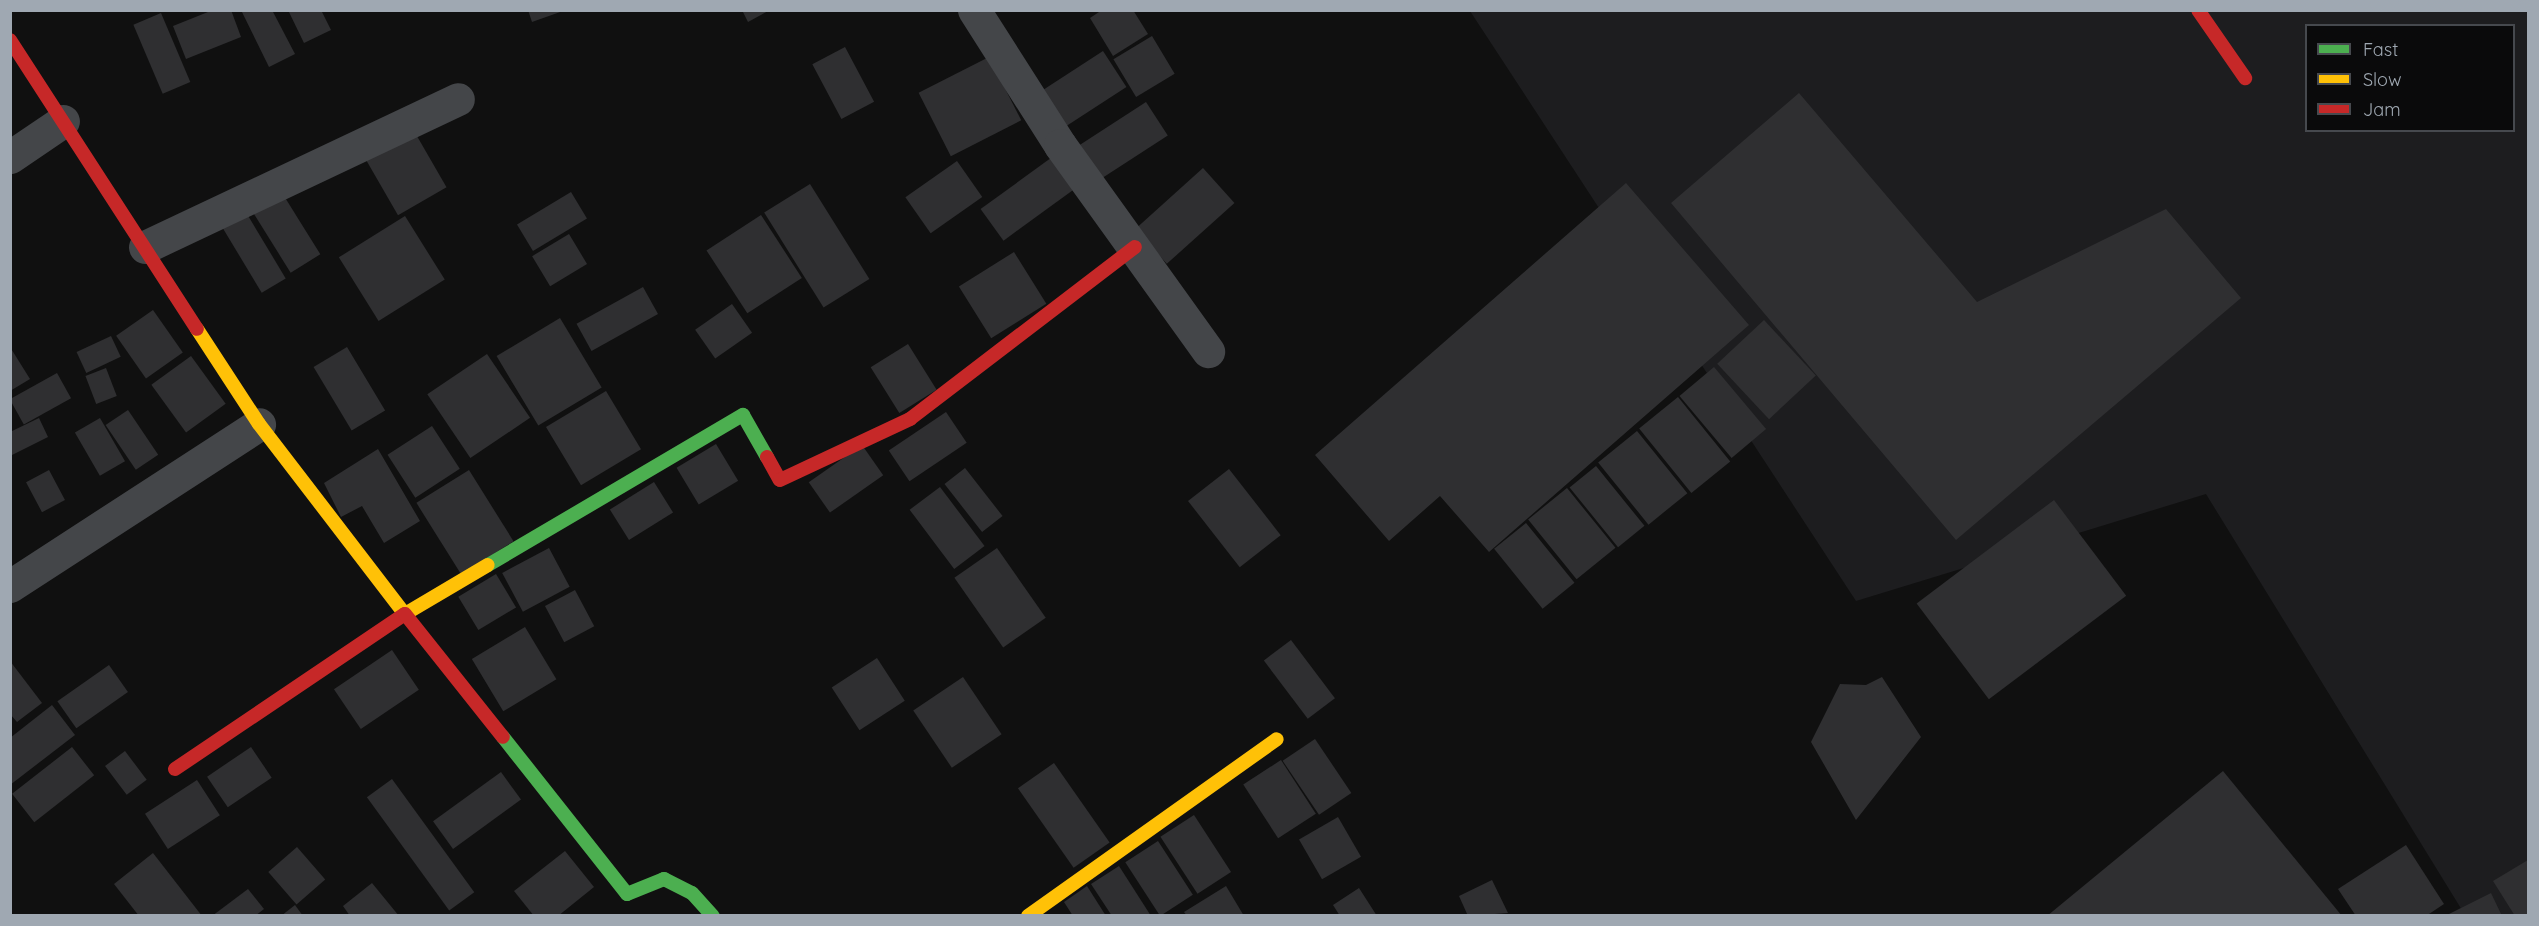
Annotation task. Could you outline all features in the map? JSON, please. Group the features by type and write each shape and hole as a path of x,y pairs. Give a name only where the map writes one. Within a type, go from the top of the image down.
{"street":[{"path":"974,10 1060,145 1208,351"},
{"path":"2198,10 2245,78"},
{"path":"10,40 259,424 405,614 627,894 664,879 692,892 713,915"},
{"path":"145,246 458,99"},
{"path":"10,157 63,121"},
{"path":"175,769 405,614 743,415 780,480 910,419 1135,247"},
{"path":"10,586 259,424"},
{"path":"1028,915 1277,739"}],"shaded area":[{"path":"1470,11 2528,11 2528,915 2465,915 2206,494 1856,601"}],"building":[{"path":"213,10 231,10 241,37 186,59 173,26"},
{"path":"241,10 272,10 295,54 269,67"},
{"path":"288,10 321,10 331,30 304,43"},
{"path":"528,10 563,10 563,11 532,22"},
{"path":"742,10 770,10 748,22"},
{"path":"1102,10 1133,10 1148,34 1113,56 1090,18"},
{"path":"161,13 190,82 163,94 133,25"},
{"path":"1152,36 1175,74 1136,97 1113,59"},
{"path":"845,47 874,102 841,119 812,64"},
{"path":"1103,51 1126,87 1061,130 1038,93"},
{"path":"989,57 1021,120 951,156 919,93"},
{"path":"1799,93 1977,302 2166,209 2241,298 1956,540 1671,203"},
{"path":"1146,102 1168,136 1101,179 1079,146"},
{"path":"410,124 446,187 398,215 362,152"},
{"path":"1055,155 1078,187 1003,241 981,209"},
{"path":"957,161 982,197 931,233 905,197"},
{"path":"1203,168 1234,203 1167,264 1135,229"},
{"path":"1626,183 1749,325 1489,552 1440,496 1389,541 1315,455"},
{"path":"810,184 869,279 824,308 764,213"},
{"path":"279,188 320,254 291,273 249,207"},
{"path":"571,192 587,219 533,251 517,224"},
{"path":"244,209 286,278 262,293 220,223"},
{"path":"761,215 802,278 747,313 706,250"},
{"path":"405,216 445,280 379,321 339,257"},
{"path":"569,234 587,264 550,286 532,256"},
{"path":"1014,252 1046,304 991,338 959,286"},
{"path":"643,287 658,314 592,351 577,324"},
{"path":"732,304 752,333 715,358 695,330"},
{"path":"153,310 183,353 146,378 116,336"},
{"path":"560,318 602,387 538,426 497,356"},
{"path":"1764,320 1816,376 1769,419 1717,364"},
{"path":"111,336 121,357 86,373 77,352"},
{"path":"908,344 937,390 899,413 871,367"},
{"path":"10,347 30,379 10,391"},
{"path":"347,347 385,410 352,431 314,367"},
{"path":"487,354 530,418 470,458 427,394"},
{"path":"191,356 226,404 186,433 151,385"},
{"path":"1714,367 1766,429 1732,458 1680,396"},
{"path":"106,368 117,396 96,404 85,376"},
{"path":"57,373 71,398 24,425 10,399"},
{"path":"606,391 641,449 581,485 546,427"},
{"path":"1678,397 1730,462 1691,493 1639,428"},
{"path":"128,410 158,455 136,470 106,425"},
{"path":"946,412 967,443 909,481 889,451"},
{"path":"39,418 48,437 10,456 10,432"},
{"path":"100,418 125,461 100,476 75,432"},
{"path":"432,426 460,469 415,498 388,455"},
{"path":"1637,431 1687,493 1648,525 1598,462"},
{"path":"716,444 738,481 699,505 677,468"},
{"path":"862,445 883,475 830,513 809,482"},
{"path":"378,449 420,521 384,543 362,506 341,517 324,483"},
{"path":"1596,466 1644,526 1618,547 1570,487"},
{"path":"965,468 1003,516 982,532 945,484"},
{"path":"1229,469 1281,535 1240,567 1188,501"},
{"path":"49,470 65,500 42,512 26,482"},
{"path":"469,470 514,541 461,574 416,503"},
{"path":"654,482 673,513 629,540 610,510"},
{"path":"940,487 985,546 954,569 910,510"},
{"path":"1567,488 1615,548 1577,579 1528,519"},
{"path":"2054,500 2126,596 1989,699 1917,604"},
{"path":"1526,523 1574,583 1543,609 1494,549"},
{"path":"549,548 570,587 523,612 502,573"},
{"path":"997,548 1046,618 1003,647 954,578"},
{"path":"496,574 516,607 478,630 458,597"},
{"path":"575,590 594,626 564,642 545,606"},
{"path":"525,627 556,679 503,711 472,659"},
{"path":"1291,640 1335,698 1308,719 1264,660"},
{"path":"392,650 419,690 361,729 334,689"},
{"path":"877,658 905,701 859,730 832,687"},
{"path":"10,661 42,703 17,722 10,714"},
{"path":"109,665 128,692 76,728 57,701"},
{"path":"963,677 1002,734 952,768 913,711"},
{"path":"1882,677 1921,737 1856,820 1811,742 1840,684 1866,685"},
{"path":"52,705 75,735 10,785 10,738"},
{"path":"1315,739 1351,793 1319,815 1283,761"},
{"path":"72,747 94,775 34,822 12,794"},
{"path":"251,747 272,778 228,807 207,777"},
{"path":"125,751 147,780 127,795 105,766"},
{"path":"1281,760 1316,814 1278,838 1243,785"},
{"path":"1054,763 1110,842 1074,868 1018,788"},
{"path":"2223,771 2342,916 2047,916"},
{"path":"501,772 521,800 453,849 433,821"},
{"path":"392,779 474,892 449,910 367,797"},
{"path":"197,780 220,815 168,849 145,814"},
{"path":"1194,815 1231,872 1197,894 1160,837"},
{"path":"1338,817 1361,857 1322,879 1299,839"},
{"path":"1158,841 1193,895 1160,916 1125,862"},
{"path":"2406,845 2444,904 2426,916 2356,916 2338,889"},
{"path":"297,847 325,879 297,904 268,872"},
{"path":"565,851 594,887 558,916 534,916 514,891"},
{"path":"153,853 202,916 139,916 114,884"},
{"path":"2528,860 2528,916 2515,916 2493,881"},
{"path":"1119,866 1151,916 1112,916 1091,884"},
{"path":"1492,880 1508,913 1468,916 1459,896"},
{"path":"372,883 399,916 350,916 343,906"},
{"path":"1087,886 1106,916 1073,916 1064,902"},
{"path":"1226,886 1244,916 1187,916 1184,912"},
{"path":"1359,888 1377,916 1340,916 1333,905"},
{"path":"248,889 264,909 255,916 212,916"},
{"path":"2491,893 2502,916 2445,916"},
{"path":"295,905 303,916 281,916"}],"traffic: fast":[{"path":"488,565 743,415 767,457"},
{"path":"503,737 627,894 664,879 692,893 713,916"}],"traffic: slow":[{"path":"197,329 259,424 405,614 488,565"},
{"path":"1028,916 1277,739"}],"traffic: jam":[{"path":"2198,10 2245,78"},
{"path":"10,40 197,329"},
{"path":"767,457 780,480 910,419 1135,247"},
{"path":"175,769 405,614 503,737"}]}
